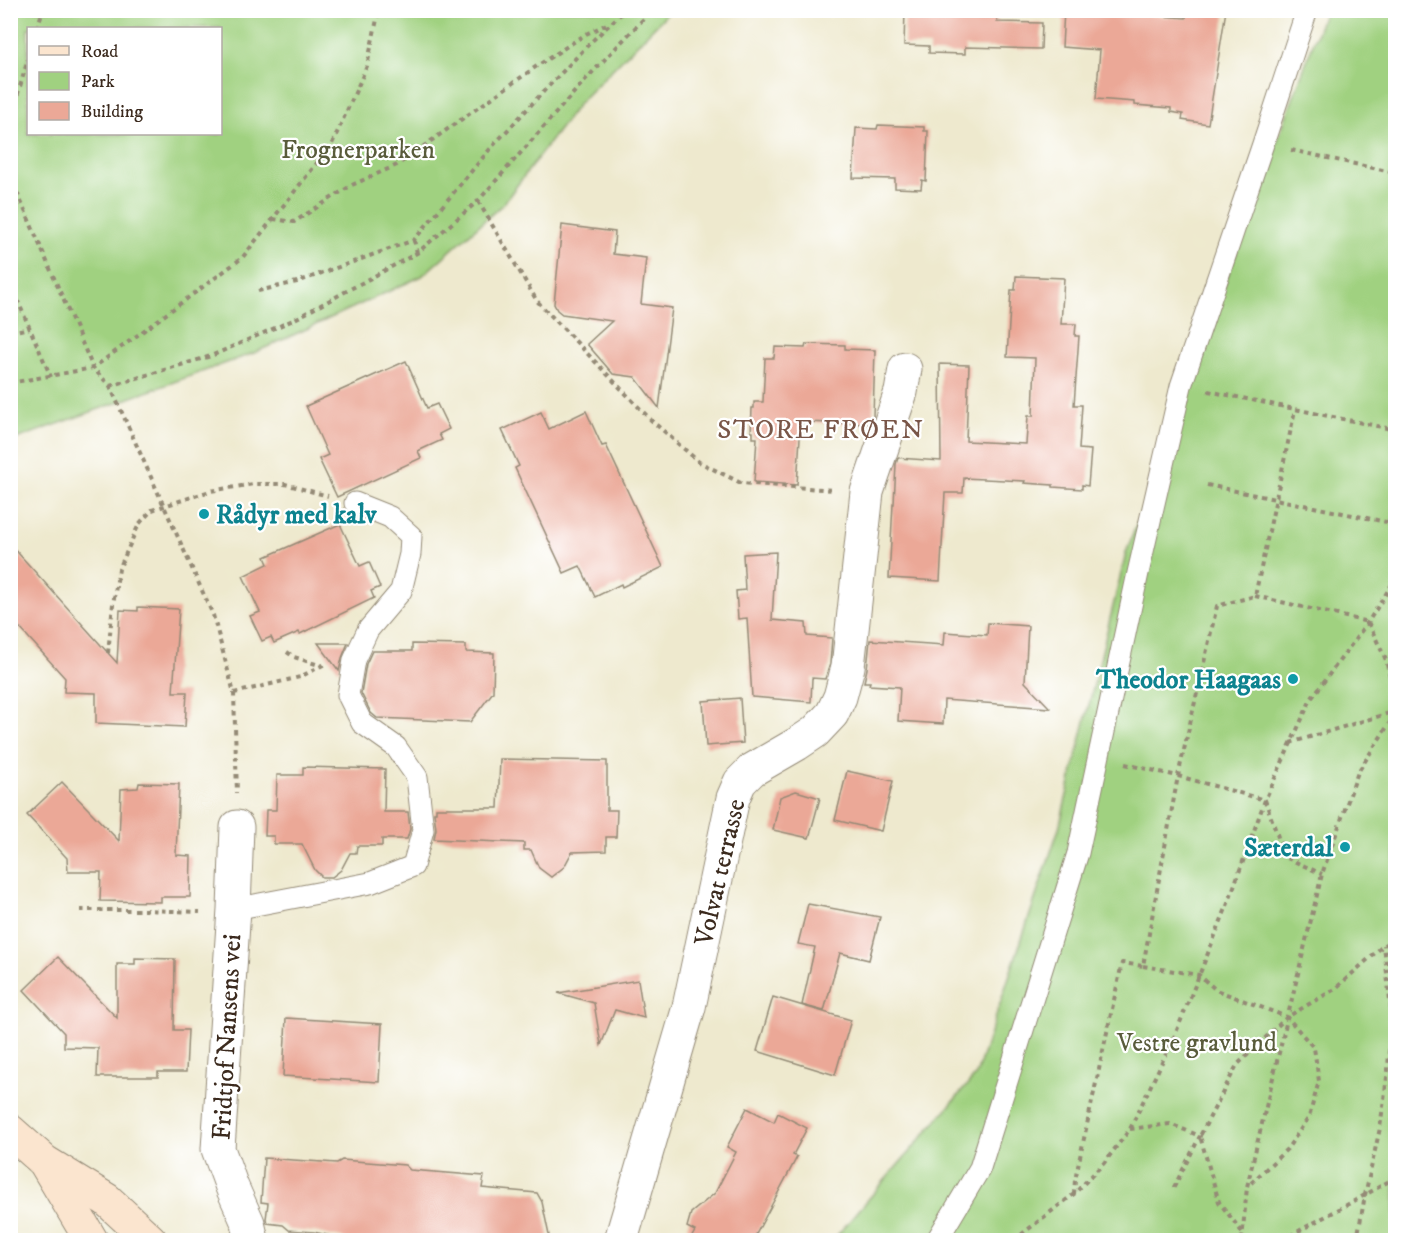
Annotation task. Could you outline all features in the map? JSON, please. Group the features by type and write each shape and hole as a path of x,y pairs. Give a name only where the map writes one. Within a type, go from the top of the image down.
{"street":[{"name":"Volvat terrasse","path":"621,1240 689,1008 733,798 740,782 752,770 815,732 832,714 840,697 848,667 867,492 901,392 905,369"},
{"name":"Fridtjof Nansens vei","path":"237,827 234,912 218,1149 248,1223 252,1240"},
{"path":"10,1131 45,1162 107,1200 150,1240"},
{"path":"45,1162 91,1240"}],"lane":[{"path":"937,1240 980,1168 1078,853 1140,562 1181,386 1307,10"},
{"path":"234,912 370,883 413,866 423,830 417,777 396,747 362,723 348,695 354,660 368,630 401,591 410,554 411,536 390,518 355,503"}],"path":[{"path":"38,27 43,10"},
{"path":"10,383 93,368 242,258 332,144 367,66 379,10"},
{"path":"258,291 297,282 414,240 490,149 591,42 625,10"},
{"path":"110,386 211,356 283,325 417,253 478,201 586,79 652,10"},
{"path":"272,219 294,222 352,186 397,165 537,66 586,34 615,20"},
{"path":"10,121 27,62"},
{"path":"1263,144 1395,173"},
{"path":"10,176 93,368 110,386 213,615 234,693 237,827"},
{"path":"478,201 537,301 651,420 699,462 741,483 867,492"},
{"path":"414,240 417,253"},
{"path":"10,284 51,377"},
{"path":"10,332 30,328"},
{"path":"1181,386 1395,430"},
{"path":"1255,596 1295,410"},
{"path":"108,653 119,569 139,524 152,510 210,491 254,484 285,484 355,503"},
{"path":"1207,485 1395,524"},
{"path":"1014,1240 1074,1194 1104,1163 1130,1129 1175,1035 1227,906 1265,800 1311,699 1368,622 1395,578"},
{"path":"1143,966 1178,776 1217,606 1255,596 1368,622"},
{"path":"1368,622 1386,660 1395,703"},
{"path":"234,693 300,676 359,650"},
{"path":"287,652 294,657 321,665 326,671 330,684 349,686"},
{"path":"1290,743 1395,712"},
{"path":"1242,1240 1247,1187 1322,874 1358,772 1395,712"},
{"path":"1098,757 1265,800"},
{"path":"1265,800 1285,856 1322,874"},
{"path":"80,910 234,912"},
{"path":"1172,1191 1237,1065 1287,1017 1335,989 1395,938"},
{"path":"1357,1240 1380,1128 1388,1070 1390,1011 1384,945"},
{"path":"1074,1194 1074,1180 1122,963 1199,975 1216,990 1287,1017 1314,1048 1319,1081 1309,1117 1287,1149 1247,1187"},
{"path":"1130,1129 1170,1124 1200,1136"},
{"path":"1200,1136 1219,1202 1243,1233"},
{"path":"1282,1240 1395,1177"}],"green space":[{"name":"Frognerparken","path":"11,10 670,10 580,102 503,204 422,276 254,353 11,441"},
{"name":"Vestre gravlund","path":"1325,11 1395,11 1395,1240 833,1240 976,1075 1059,828 1126,553"}],"building":[{"path":"905,10 997,10 997,22 1042,23 1041,49 965,47 965,54 929,53 929,46 904,45"},
{"path":"1064,10 1108,10 1108,12 1186,18 1187,10 1226,10 1208,124 1182,120 1183,114 1171,112 1171,108 1096,99 1100,50 1062,47"},
{"path":"878,125 924,127 924,131 928,131 926,181 922,180 921,189 895,188 895,179 853,178 856,128 877,129"},
{"path":"562,225 615,232 613,254 646,258 641,304 672,308 659,408 635,377 613,374 587,344 612,321 562,314 557,310 554,304"},
{"path":"1016,276 1064,278 1061,324 1076,324 1075,336 1079,336 1074,405 1082,405 1079,449 1091,450 1088,486 1082,485 1082,489 1024,483 1025,481 964,478 963,493 945,493 940,581 889,578 898,458 941,461 940,364 969,365 966,441 1026,444 1028,416 1033,416 1035,358 1007,357 1011,290 1015,290"},
{"path":"806,344 845,345 845,349 875,350 873,417 870,424 801,422 797,485 754,482 757,438 753,438 753,432 751,432 752,408 754,408 754,402 763,402 765,358 774,358 775,347 805,348"},
{"path":"406,361 427,408 437,404 449,429 439,434 442,440 418,451 421,458 337,497 319,459 328,455 306,406"},
{"path":"586,411 602,446 606,445 663,567 595,597 580,566 564,573 515,468 519,466 502,430 541,412 549,429"},
{"path":"340,524 360,566 369,562 380,587 371,591 374,598 300,634 299,632 274,643 271,637 262,641 250,616 260,612 243,576 268,564 265,557"},
{"path":"10,544 117,663 120,610 138,611 138,607 179,609 173,692 187,692 185,727 96,723 96,693 64,692 65,678 10,617"},
{"path":"776,552 772,620 806,623 807,636 832,638 830,664 825,679 812,678 811,702 752,697 747,618 738,619 736,591 745,590 743,554"},
{"path":"988,623 1028,626 1025,682 1050,708 944,700 943,724 898,721 900,687 869,685 870,682 864,682 870,640 944,645 945,632 987,635"},
{"path":"318,643 348,643 339,671"},
{"path":"412,644 466,645 466,652 494,653 493,692 470,722 377,718 371,713 361,693 366,664 372,651 412,651"},
{"path":"740,698 743,743 706,746 703,701"},
{"path":"500,759 607,761 607,810 617,810 616,837 606,837 606,851 572,852 564,867 551,877 539,868 531,850 524,850 524,843 434,839 436,808 498,808"},
{"path":"303,767 385,769 384,812 408,812 410,829 407,839 382,839 382,846 357,846 356,853 350,853 341,870 332,877 322,877 315,870 302,844 274,844 274,836 265,836 266,810 276,810 277,775 303,775"},
{"path":"847,771 893,781 881,831 835,820"},
{"path":"62,782 119,841 121,789 138,788 139,783 179,784 176,855 191,856 190,897 161,897 161,902 100,901 101,872 68,872 67,858 27,815"},
{"path":"796,791 820,798 809,838 773,830 780,797"},
{"path":"808,904 880,917 869,960 840,953 824,1011 802,1005 815,947 798,944"},
{"path":"58,957 117,1018 117,964 135,964 135,958 175,959 174,1030 188,1030 186,1072 158,1072 158,1077 97,1077 98,1048 64,1047 64,1033 24,990"},
{"path":"638,980 644,1018 615,1010 601,1045 594,1003 558,993"},
{"path":"773,997 851,1020 835,1075 757,1051"},
{"path":"286,1018 382,1024 379,1082 283,1076"},
{"path":"747,1108 774,1122 778,1113 807,1128 793,1155 797,1157 753,1240 690,1240 695,1231 687,1227 691,1213 715,1193 736,1152 727,1147"},
{"path":"264,1158 337,1163 342,1160 405,1165 410,1170 484,1176 482,1188 537,1193 542,1202 550,1240 349,1240 314,1232 289,1230 283,1225 267,1223 268,1203 261,1202"}],"place":[{"name":"Rådyr med kalv","path":"204,514"},
{"name":"Theodor Haagaas","path":"1293,679"},
{"name":"Sæterdal","path":"1345,847"}],"district":[{"name":"STORE FRØEN","path":"821,429"}]}
